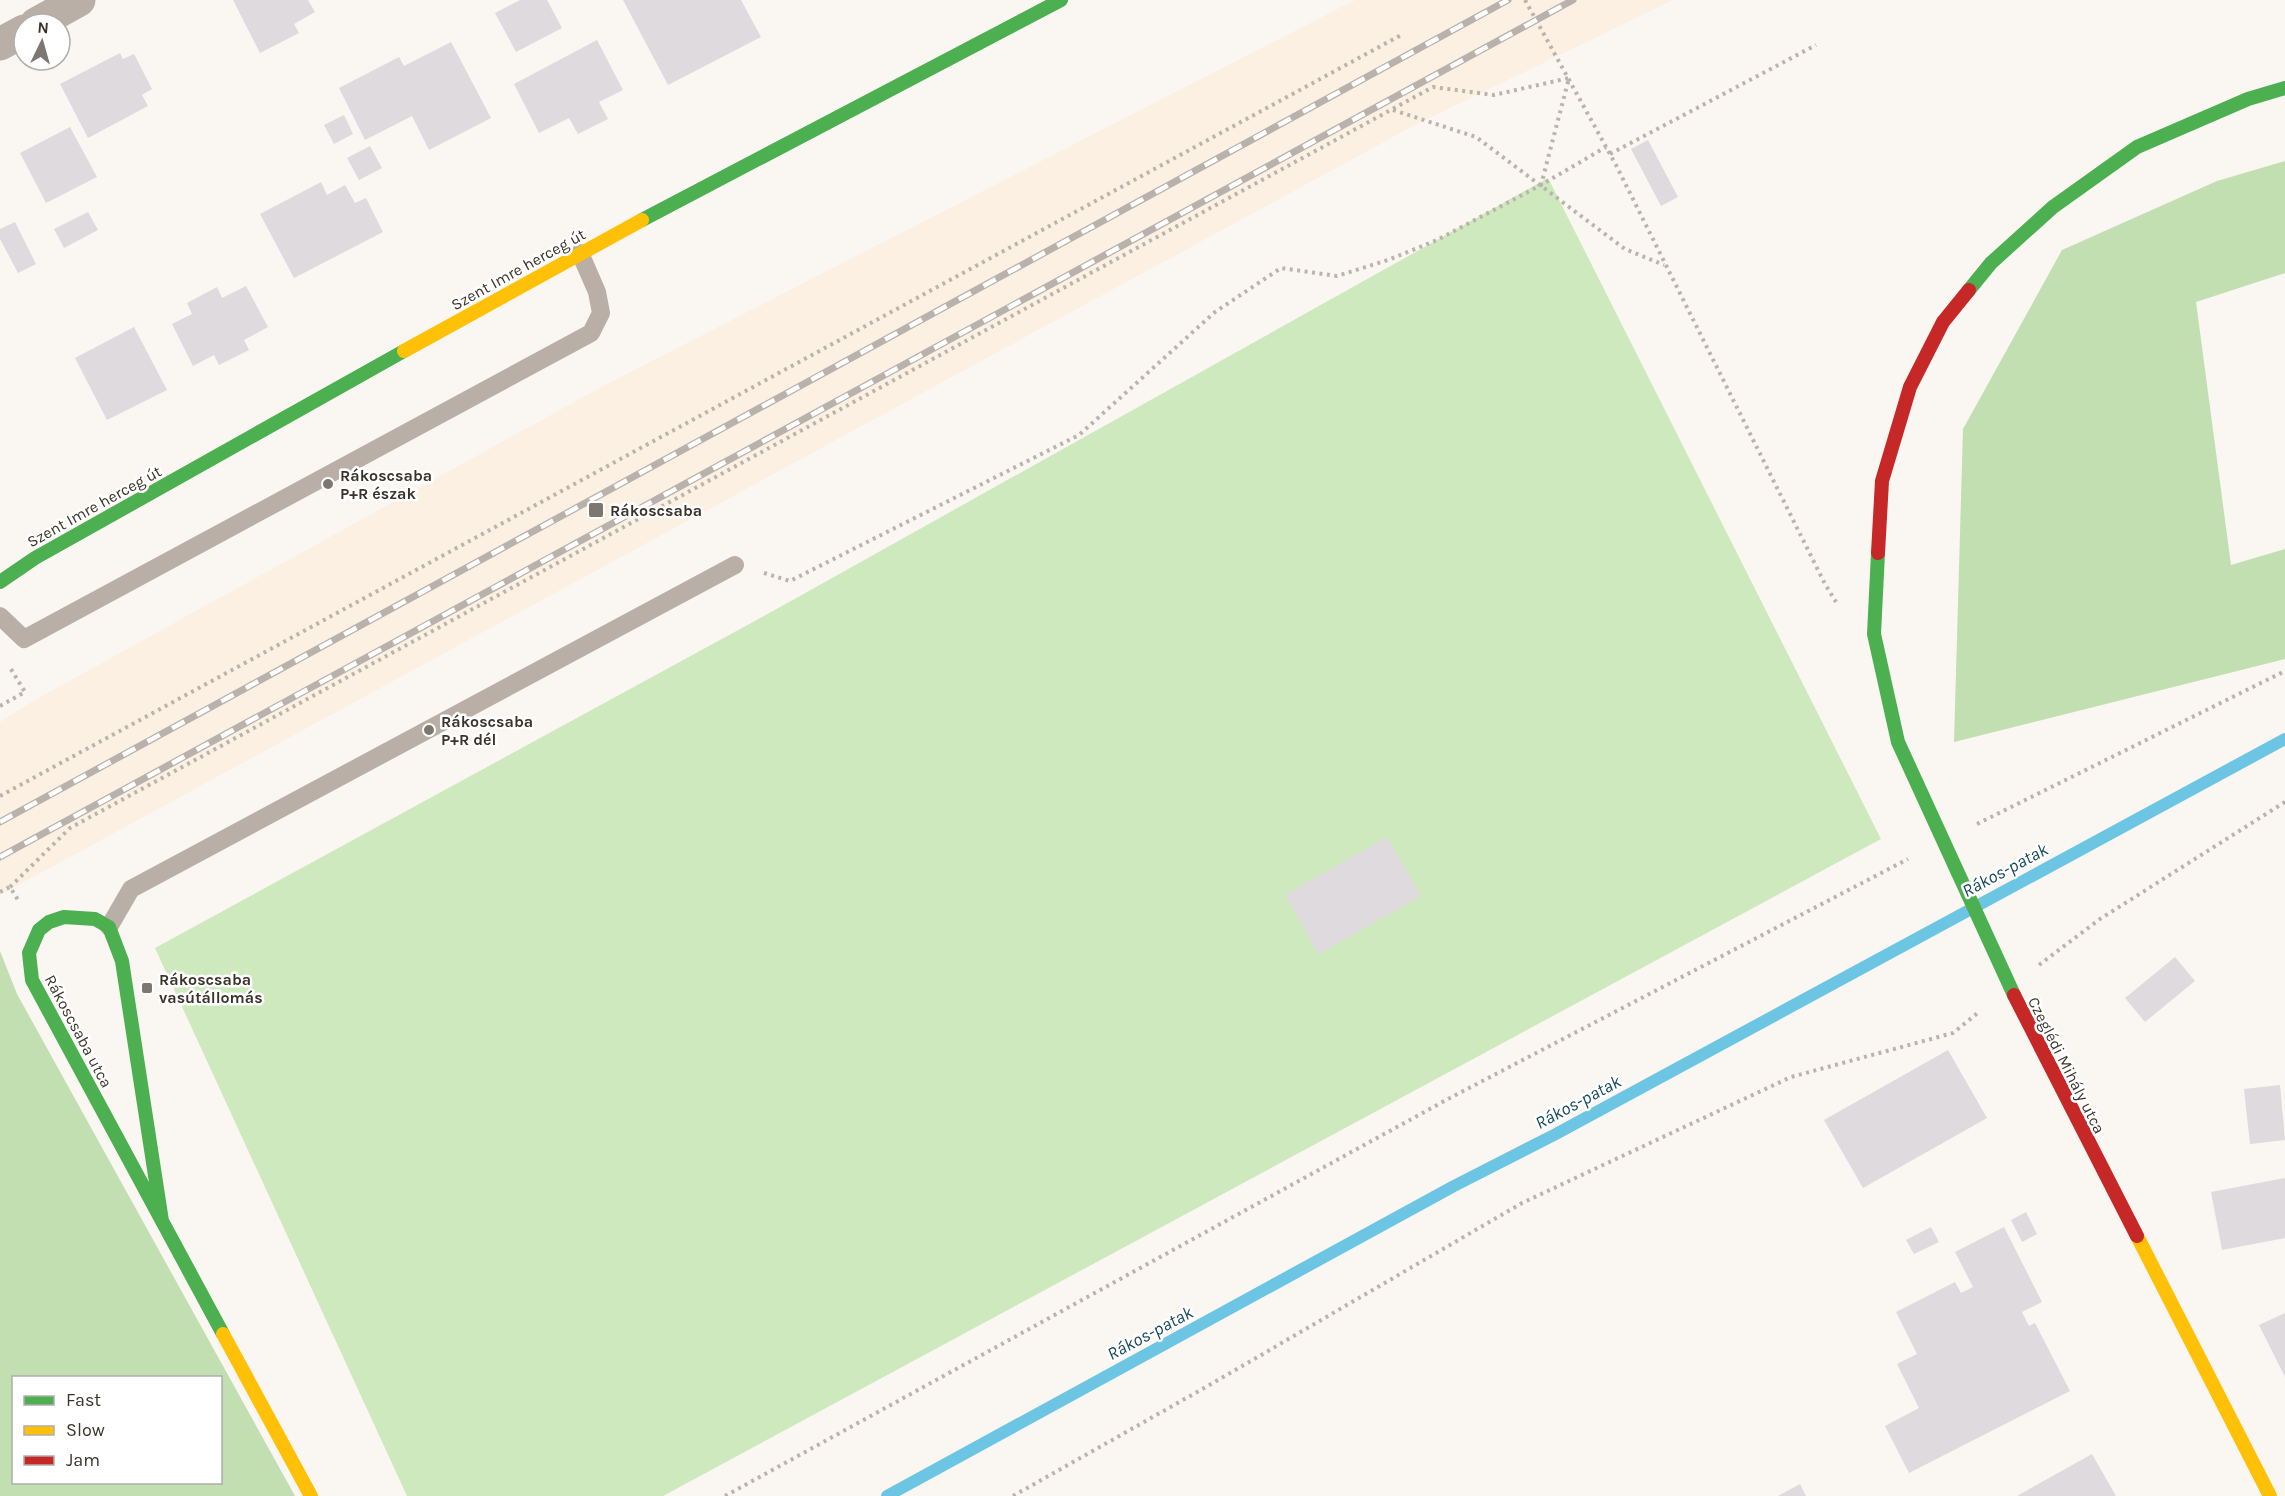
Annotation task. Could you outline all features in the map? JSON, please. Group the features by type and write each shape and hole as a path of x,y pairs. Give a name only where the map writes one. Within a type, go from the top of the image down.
{"street":[{"path":"58,12 79,0"},
{"name":"Szent Imre herceg út","path":"0,582 46,552 580,253 1061,0"},
{"name":"Czeglédi Mihály utca","path":"2270,1496 2009,988 1898,742 1874,634 1882,481 1910,387 1943,322 1991,263 2053,207 2137,147 2248,99 2285,88"},
{"name":"Rákoscsaba utca","path":"162,1221 122,961 109,927 95,919 64,917 49,922 39,930 29,953 32,980 162,1221 311,1496"}],"lane":[{"path":"0,616 24,639 591,333 601,313 597,292 580,253"},
{"path":"109,927 131,889 735,564"}],"path":[{"path":"1526,0 1616,165 1825,584 1843,612 1874,634"},
{"path":"0,796 1403,34"},
{"path":"1610,154 1816,45"},
{"path":"10,887 70,828 1433,87 1494,95 1569,78"},
{"path":"1541,185 1569,78"},
{"path":"1392,109 1476,137 1625,249 1666,265"},
{"path":"735,564 790,581 1079,435 1215,312 1281,268 1337,276 1388,260 1437,240 1541,185 1606,147"},
{"path":"0,706 25,692 5,659"},
{"path":"725,1496 1448,1099 1945,848 2285,671"},
{"path":"1013,1496 1214,1383 1522,1203 1791,1077 1953,1033 2100,919 2285,802"}],"shaded area":[{"path":"1355,0 1673,0 1415,125 0,895 0,722 35,700 605,385"}],"green space":[{"path":"2285,161 2285,273 2196,302 2231,565 2285,549 2285,659 1954,742 1963,429 2062,250 2217,181"},
{"path":"1548,178 1881,839 663,1496 407,1496 155,948 773,611"},
{"path":"0,951 17,994 295,1496 0,1496"}],"building":[{"path":"233,0 308,0 315,12 294,24 299,33 260,53"},
{"path":"520,0 547,0 562,28 516,52 495,13"},
{"path":"623,0 741,0 761,37 668,85"},
{"path":"597,40 623,90 599,102 608,119 578,134 569,118 539,133 514,84"},
{"path":"451,42 491,118 429,150 412,116 365,140 339,88 399,57 404,66"},
{"path":"120,53 123,59 134,54 152,89 142,95 148,106 88,138 60,84"},
{"path":"344,115 353,134 334,144 324,125"},
{"path":"70,127 97,177 46,203 20,153"},
{"path":"1648,140 1678,197 1661,206 1631,149"},
{"path":"370,146 382,168 359,180 347,158"},
{"path":"321,182 327,195 345,185 355,203 366,198 383,232 294,278 260,214"},
{"path":"88,212 98,230 64,248 54,229"},
{"path":"15,222 36,264 18,273 0,239 0,229"},
{"path":"246,286 268,327 244,340 249,350 219,365 214,355 193,366 172,324 192,314 187,303 217,287 222,298"},
{"path":"134,327 167,390 107,420 75,358"},
{"path":"1387,837 1421,896 1318,954 1285,895"},
{"path":"2175,957 2195,981 2145,1022 2125,998"},
{"path":"1948,1050 1987,1118 1863,1188 1824,1120"},
{"path":"2280,1085 2285,1140 2250,1144 2244,1089"},
{"path":"2285,1178 2285,1238 2222,1250 2211,1192"},
{"path":"2026,1212 2037,1234 2022,1242 2011,1220"},
{"path":"1931,1227 1939,1242 1914,1254 1906,1240"},
{"path":"2004,1227 2042,1302 2022,1312 2029,1326 2035,1323 2070,1391 1909,1473 1885,1426 1919,1408 1897,1364 1917,1354 1896,1312 1955,1282 1961,1293 1973,1287 1955,1252"},
{"path":"2285,1313 2285,1377 2259,1325"},
{"path":"2092,1454 2116,1496 2017,1496"},
{"path":"1800,1484 1806,1496 1778,1496"}],"waterway":[{"name":"Rákos-patak","path":"887,1496 1454,1186 1554,1135 2285,739"}],"railway":[{"path":"0,822 1508,0"},
{"path":"0,857 1573,0"}],"traffic: fast":[{"path":"642,220 1061,0"},
{"path":"1969,290 1991,263 2053,207 2137,147 2248,99 2285,88"},
{"path":"0,582 35,558 404,351"},
{"path":"1878,553 1874,634 1898,742 2014,995"},
{"path":"162,1221 122,961 109,927 95,919 64,917 49,922 39,930 29,953 32,980 223,1334"}],"traffic: slow":[{"path":"404,351 642,220"},
{"path":"2137,1236 2270,1496"},
{"path":"223,1334 311,1496"}],"traffic: jam":[{"path":"1878,553 1882,481 1910,387 1943,322 1969,290"},
{"path":"2014,995 2137,1236"}],"place":[{"name":"Rákoscsaba P+R észak","path":"328,484"},
{"name":"Rákoscsaba","path":"596,510"},
{"name":"Rákoscsaba P+R dél","path":"429,730"},
{"name":"Rákoscsaba vasútállomás","path":"147,988"}]}
